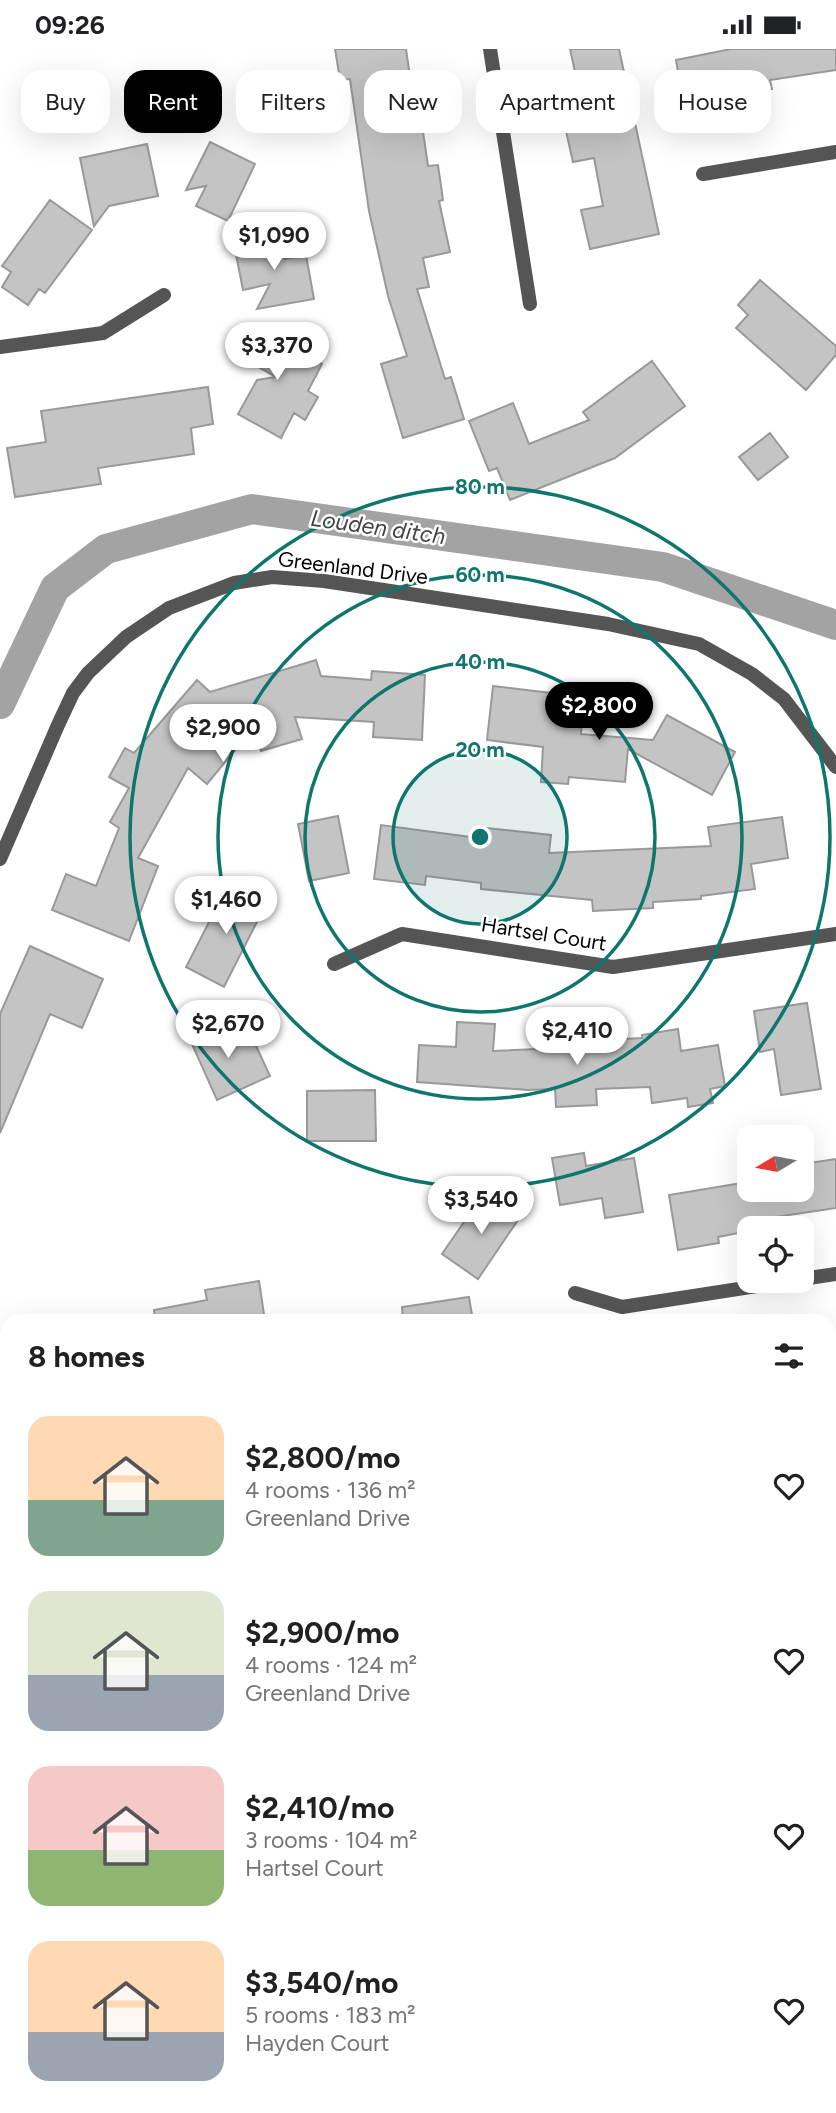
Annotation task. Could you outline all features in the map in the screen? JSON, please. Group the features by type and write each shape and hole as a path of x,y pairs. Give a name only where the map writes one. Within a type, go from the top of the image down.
{"street":[{"path":"490,49 530,305"},
{"path":"703,174 836,152"},
{"path":"0,347 103,333 164,295"},
{"name":"Greenland Drive","path":"0,859 68,704 89,673 134,631 169,608 234,583 272,577 324,581 608,624 699,645 752,674 785,699 836,767"},
{"name":"Hartsel Court","path":"334,964 402,934 613,967 836,934"},
{"path":"814,1277 836,1274"},
{"path":"575,1293 622,1307 737,1289"}],"building":[{"path":"335,49 406,49 409,70 364,70 364,133 423,133 428,166 438,165 443,200 439,201 450,252 423,258 429,287 417,289 445,379 451,377 464,419 403,438 381,364 407,356 388,296 369,211 350,70 338,70"},
{"path":"570,49 619,49 624,70 575,70"},
{"path":"731,49 836,49 836,70 771,80 771,70 678,70 676,60"},
{"path":"566,133 637,133 659,234 590,249 581,210 603,206 594,158 573,162"},
{"path":"210,142 255,164 228,221 196,206 206,186 186,190"},
{"path":"147,144 158,196 109,206 94,226 80,158"},
{"path":"50,200 92,230 45,293 39,289 28,305 2,287 11,272 2,266"},
{"path":"280,236 285,259 306,255 314,299 257,309 270,284 243,290 234,244"},
{"path":"760,280 836,346 836,355 806,390 736,328 748,315 738,305"},
{"path":"249,324 322,364 308,391 318,397 305,420 294,413 281,438 238,414 257,380 276,377 233,353"},
{"path":"652,361 685,406 615,458 510,500 497,468 489,471 469,421 513,403 529,444 589,420 583,412"},
{"path":"208,387 213,424 191,428 194,454 98,468 101,484 15,497 7,448 46,442 41,411"},
{"path":"770,433 788,457 758,480 739,457"},
{"path":"316,660 321,676 371,680 372,671 425,675 422,740 373,737 374,722 295,717 302,739 261,751 254,727 207,784 188,768 138,858 158,866 129,941 52,910 66,874 96,886 119,828 110,822 129,788 109,777 125,748 134,753 197,680 210,692"},
{"path":"493,686 584,697 581,734 653,740 667,715 735,752 712,795 628,749 625,782 569,777 568,784 541,782 543,747 487,740"},
{"path":"338,816 349,873 309,881 298,824"},
{"path":"782,817 788,858 751,864 755,889 701,896 701,899 653,902 653,908 593,911 592,900 481,889 481,883 426,876 425,885 374,879 381,825 486,839 487,828 551,835 549,853 711,846 708,827"},
{"path":"228,885 266,904 224,987 186,967"},
{"path":"30,946 103,979 82,1028 50,1014 0,1133 0,1014"},
{"path":"807,1003 821,1089 781,1095 774,1049 760,1052 754,1011"},
{"path":"219,1021 230,1044 251,1035 270,1076 217,1100 188,1035"},
{"path":"457,1022 495,1024 493,1051 584,1047 584,1041 642,1038 642,1035 678,1029 681,1051 718,1045 725,1086 710,1089 713,1103 688,1107 687,1098 652,1103 650,1087 596,1089 597,1105 556,1107 555,1089 528,1090 417,1082 419,1045 456,1047"},
{"path":"375,1090 376,1141 307,1141 307,1091"},
{"path":"584,1153 586,1166 634,1158 643,1212 605,1218 602,1198 560,1205 552,1158"},
{"path":"836,1159 836,1208 782,1216 737,1216 737,1233 718,1237 719,1243 678,1250 669,1195 737,1184 737,1202 814,1202 814,1162"},
{"path":"484,1193 520,1217 478,1279 442,1254"},
{"path":"259,1281 264,1314 154,1314 154,1310 207,1300 205,1290"},
{"path":"469,1297 472,1314 402,1314 402,1307"}],"waterway":[{"name":"Louden ditch","path":"0,704 55,588 106,549 252,509 663,567 836,625"}]}
